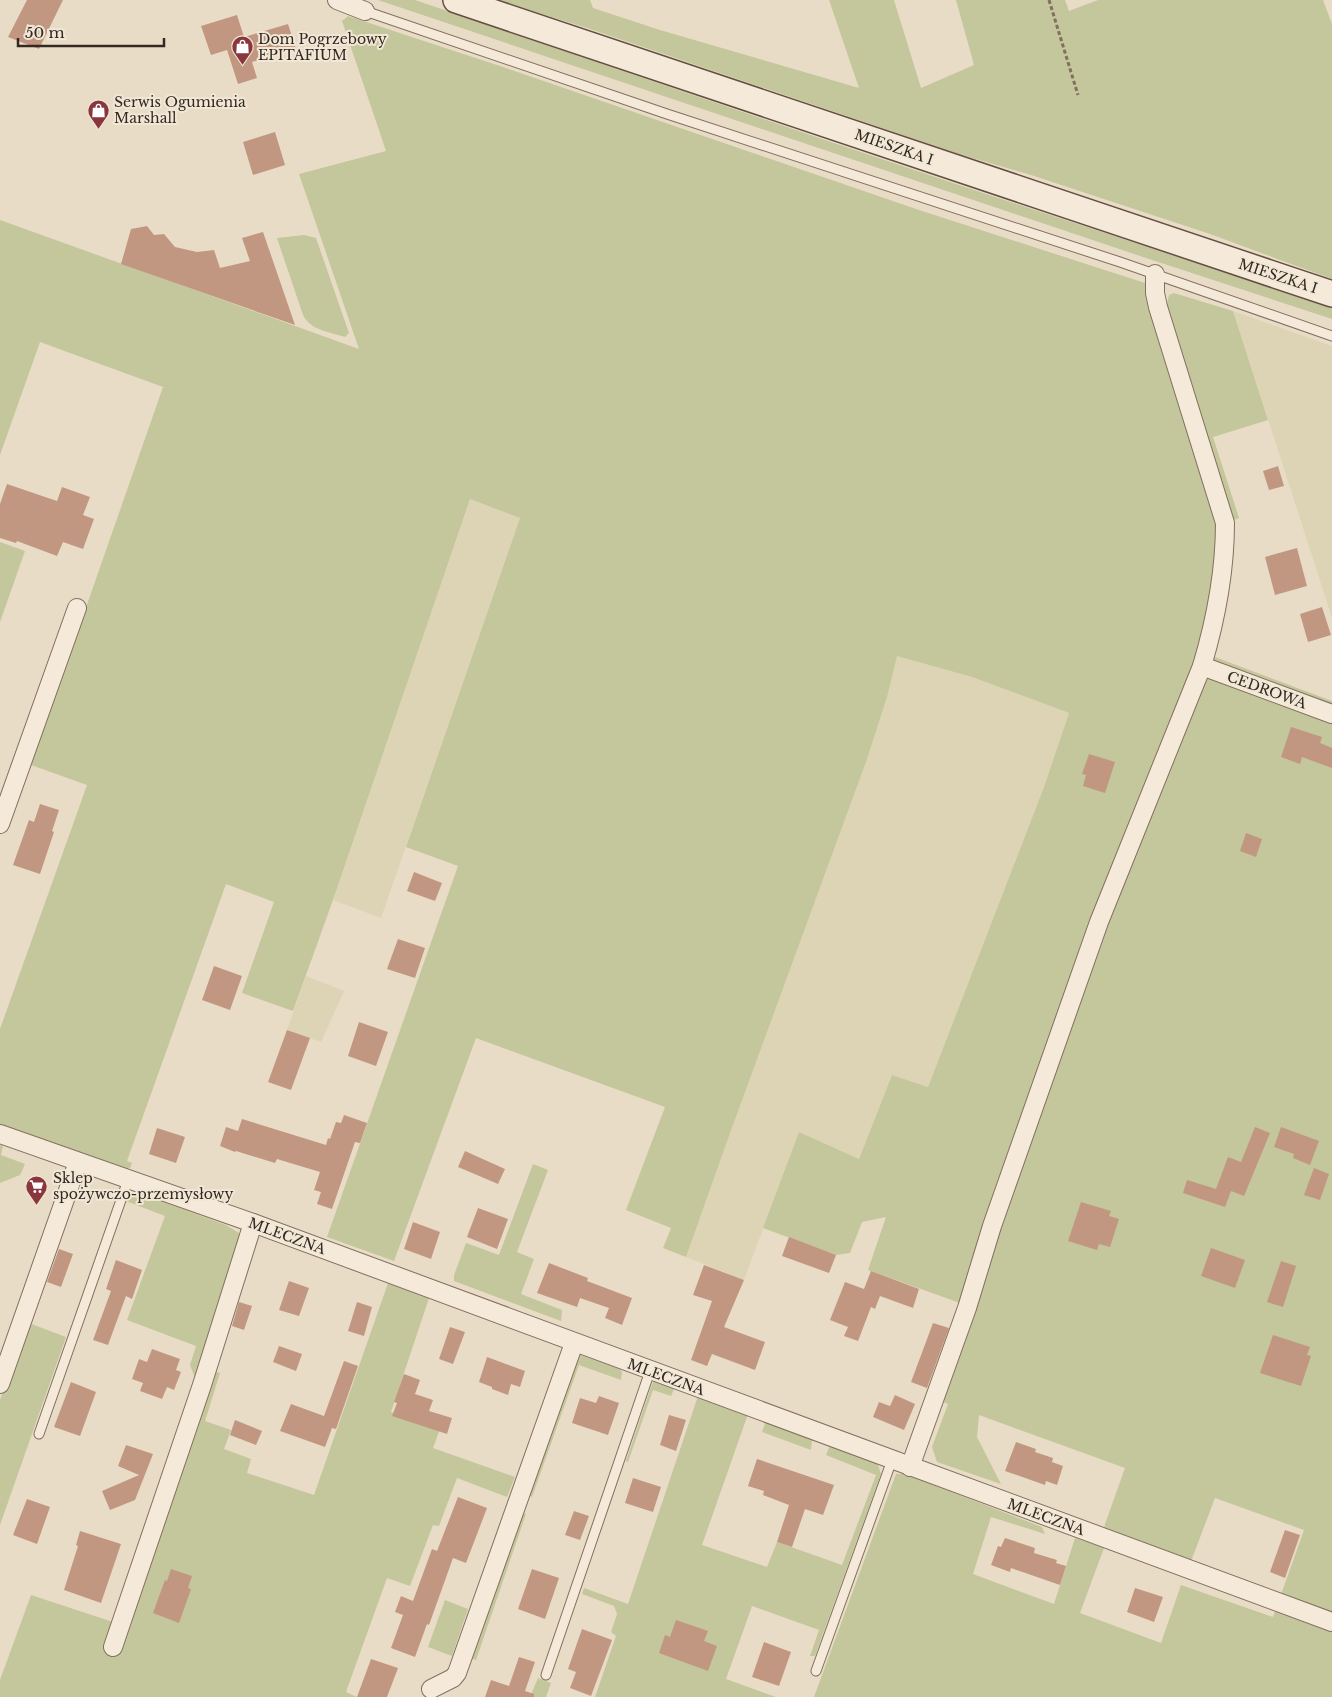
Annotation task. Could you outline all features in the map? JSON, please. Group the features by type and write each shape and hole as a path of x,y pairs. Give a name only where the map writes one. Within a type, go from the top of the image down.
{"street":[{"path":"337,0 365,11"},
{"name":"MIESZKA I","path":"456,0 1332,294"},
{"path":"910,1467 967,1308 992,1226 1099,922 1202,666 1211,635 1220,591 1225,552 1225,523 1158,307 1155,293 1155,274"},
{"path":"0,824 77,608"},
{"name":"CEDROWA","path":"1202,666 1332,714"},
{"name":"MLECZNA","path":"0,1134 253,1223 1332,1622"},
{"path":"0,1384 78,1162"},
{"path":"113,1647 202,1385 253,1223"},
{"path":"432,1689 453,1678 457,1673 574,1343"}],"lane":[{"path":"365,11 1155,274 1332,336"},
{"path":"39,1434 128,1180"},
{"path":"546,1675 650,1370"},
{"path":"816,1670 892,1460"}],"path":[{"path":"1048,0 1078,95"}],"shaded area":[{"path":"1233,311 1332,346 1332,618 1295,503"},
{"path":"470,499 520,518 381,918 333,900"},
{"path":"897,656 972,677 1069,713 1044,787 928,1087 892,1075 859,1159 799,1132 744,1280 686,1257"},
{"path":"306,976 344,991 321,1042 287,1030"}],"green space":[{"path":"378,0 415,0 987,194 1332,305 1332,319 1152,260"},
{"path":"497,0 590,0 593,8 660,30 859,88 829,0 894,0 921,88 974,65 956,0 1065,0 1069,11 1098,0 1323,0 1332,24 1332,279 1210,234 1031,175 962,155 587,28"},
{"path":"348,16 503,67 916,209 1145,283 1199,455 1218,531 1199,651 1332,701 1332,1697 814,1697 896,1474 905,1474 1042,1527 1045,1534 991,1517 973,1574 1054,1604 1075,1538 1104,1548 1080,1613 1161,1643 1181,1585 1273,1617 1304,1530 1215,1498 1190,1564 1104,1532 1105,1524 1125,1468 979,1415 977,1437 1001,1484 937,1462 932,1447 948,1404 943,1402 960,1303 868,1270 886,1217 862,1222 850,1253 836,1255 763,1228 799,1132 859,1159 892,1075 928,1087 1044,787 1069,713 972,677 897,656 887,697 867,759 686,1257 663,1248 671,1228 626,1210 665,1107 476,1038 394,1261 327,1237 458,866 406,847 520,518 470,499 333,900 293,1011 242,993 274,902 226,884 127,1161 132,1163 130,1168 127,1169 0,1126 0,1029 87,785 31,765 163,387 40,342 0,455 0,220 359,349 299,174 386,151 342,21"},
{"path":"304,235 316,238 349,333 345,337 315,327 303,315 277,238"},
{"path":"1174,293 1233,311 1268,420 1213,437 1239,518 1231,521 1166,308 1169,295"},
{"path":"0,542 25,551 0,622"},
{"path":"0,1145 3,1146 1,1155 25,1164 20,1175 0,1183"},
{"path":"533,1164 548,1170 517,1252 534,1259 521,1294 562,1310 561,1321 454,1281 454,1275 466,1243 499,1255"},
{"path":"134,1193 142,1194 226,1225 255,1243 213,1371 220,1373 205,1421 231,1430 224,1449 251,1459 247,1473 314,1495 388,1283 429,1298 391,1412 440,1429 433,1448 515,1477 507,1497 457,1478 439,1526 433,1525 410,1586 387,1578 346,1692 357,1697 0,1697 0,1680 31,1595 113,1622 195,1378 190,1365 196,1346 127,1320 165,1216 126,1201"},
{"path":"26,1322 66,1337 0,1525 0,1400"},
{"path":"580,1355 619,1368 622,1372 621,1380 579,1365 532,1497 528,1495 576,1359"},
{"path":"654,1381 675,1387 671,1396 653,1390 628,1462 626,1461"},
{"path":"698,1396 748,1414 702,1545 767,1567 777,1542 842,1565 876,1475 826,1455 830,1445 874,1461 878,1465 881,1474 815,1656 810,1656 819,1630 752,1606 726,1679 776,1697 595,1697 616,1636 611,1632 617,1614 614,1606 582,1594 584,1588 628,1604"},
{"path":"766,1421 810,1437 812,1440 811,1450 762,1432"},
{"path":"521,1512 526,1514 476,1660 469,1658"},
{"path":"445,1600 468,1609 452,1656 428,1647"},
{"path":"538,1678 551,1683 546,1697 530,1697"}],"building":[{"path":"27,0 63,0 39,49 8,37"},
{"path":"237,15 244,37 288,24 296,49 252,62 257,78 238,84 227,50 211,55 201,26"},
{"path":"275,132 285,165 253,175 243,142"},
{"path":"147,226 154,235 164,234 175,247 197,252 214,250 220,268 250,261 242,238 263,232 295,325 121,264 131,229"},
{"path":"1278,466 1284,486 1269,490 1263,471"},
{"path":"7,484 57,501 62,487 90,497 83,515 94,519 83,549 63,542 57,556 17,541 16,543 0,538 0,504"},
{"path":"1297,548 1307,586 1275,595 1265,557"},
{"path":"1322,607 1331,635 1308,642 1300,614"},
{"path":"1291,727 1322,737 1320,743 1332,748 1332,768 1302,757 1300,764 1281,757"},
{"path":"1089,754 1115,762 1105,793 1083,786 1086,775 1082,774"},
{"path":"40,804 59,810 40,874 13,865 29,820 34,822"},
{"path":"1246,833 1262,839 1256,857 1240,851"},
{"path":"414,872 442,883 435,901 407,891"},
{"path":"398,939 425,948 415,978 387,969"},
{"path":"214,966 242,976 230,1010 202,1000"},
{"path":"359,1022 388,1032 376,1066 348,1056"},
{"path":"287,1030 310,1038 291,1090 268,1082"},
{"path":"344,1115 367,1123 360,1143 355,1142 332,1209 317,1204 321,1192 314,1190 320,1172 277,1159 275,1163 220,1146 226,1127 238,1131 242,1119 326,1145 336,1122 341,1123"},
{"path":"1255,1127 1270,1133 1244,1196 1231,1191 1225,1207 1183,1193 1187,1180 1216,1189 1228,1157 1241,1162"},
{"path":"1281,1127 1319,1141 1310,1165 1293,1158 1294,1154 1274,1147"},
{"path":"157,1128 185,1137 176,1163 149,1154"},
{"path":"465,1151 505,1169 498,1184 458,1167"},
{"path":"1314,1168 1329,1174 1320,1200 1304,1195"},
{"path":"1081,1202 1111,1211 1109,1216 1119,1219 1110,1247 1099,1244 1097,1250 1068,1241"},
{"path":"478,1208 508,1219 497,1249 467,1237"},
{"path":"413,1222 440,1232 431,1259 404,1249"},
{"path":"789,1237 836,1255 829,1273 782,1256"},
{"path":"1211,1248 1245,1260 1235,1288 1201,1276"},
{"path":"59,1249 73,1254 61,1287 47,1282"},
{"path":"116,1260 142,1270 132,1299 126,1296 108,1345 93,1340 111,1291 106,1289"},
{"path":"1281,1261 1296,1266 1283,1307 1267,1302"},
{"path":"549,1263 588,1278 587,1281 632,1298 622,1325 605,1318 609,1308 580,1298 577,1307 537,1293"},
{"path":"704,1265 744,1280 724,1327 765,1342 755,1370 712,1354 707,1366 691,1360 712,1301 693,1295"},
{"path":"871,1271 919,1289 913,1308 880,1296 875,1309 871,1307 858,1341 844,1336 848,1327 830,1320 845,1282 864,1289"},
{"path":"289,1281 309,1288 299,1316 279,1310"},
{"path":"239,1302 252,1306 244,1330 232,1326"},
{"path":"357,1302 372,1307 364,1336 348,1331"},
{"path":"933,1323 949,1328 927,1388 911,1382"},
{"path":"450,1327 465,1332 453,1364 439,1359"},
{"path":"1273,1335 1310,1347 1307,1355 1311,1356 1301,1386 1260,1373"},
{"path":"279,1346 302,1354 296,1371 273,1362"},
{"path":"152,1349 180,1359 176,1370 181,1372 174,1390 167,1387 162,1399 140,1391 143,1383 132,1379 139,1359 147,1362"},
{"path":"487,1357 525,1371 520,1387 511,1384 508,1395 479,1382"},
{"path":"344,1361 358,1366 336,1429 332,1428 325,1447 280,1431 291,1404 324,1416"},
{"path":"404,1374 420,1380 415,1394 433,1400 429,1411 452,1418 447,1434 392,1416 397,1403 394,1402"},
{"path":"71,1382 96,1392 80,1436 54,1427"},
{"path":"895,1395 915,1404 904,1430 873,1417 879,1402 890,1406"},
{"path":"599,1396 619,1403 608,1435 572,1423 580,1398 596,1403"},
{"path":"669,1415 686,1420 676,1451 660,1445"},
{"path":"235,1420 262,1431 256,1445 230,1435"},
{"path":"1016,1442 1036,1449 1035,1452 1053,1458 1052,1462 1063,1466 1057,1485 1046,1481 1045,1485 1005,1471"},
{"path":"126,1445 153,1454 135,1500 110,1510 102,1491 139,1475 118,1466"},
{"path":"757,1459 834,1485 823,1515 805,1509 792,1547 777,1542 789,1505 763,1495 764,1491 748,1486"},
{"path":"633,1478 661,1487 653,1512 625,1503"},
{"path":"458,1497 487,1508 466,1563 453,1558 429,1625 427,1624 415,1657 391,1648 403,1615 395,1612 401,1596 413,1601 432,1549 437,1551"},
{"path":"27,1499 50,1507 37,1544 13,1535"},
{"path":"574,1511 589,1516 580,1540 565,1535"},
{"path":"1285,1530 1300,1535 1285,1578 1270,1572"},
{"path":"80,1531 121,1544 101,1603 64,1590 78,1546 76,1545"},
{"path":"1005,1538 1035,1548 1034,1553 1057,1560 1056,1563 1066,1566 1060,1585 1011,1568 1010,1572 991,1565 998,1546 1001,1547"},
{"path":"171,1569 192,1576 188,1588 191,1589 179,1623 153,1613"},
{"path":"532,1569 559,1578 545,1619 518,1609"},
{"path":"1135,1588 1163,1597 1154,1622 1127,1612"},
{"path":"676,1620 708,1631 704,1641 717,1646 708,1671 659,1653 665,1635 670,1637"},
{"path":"582,1629 612,1640 591,1696 570,1688 576,1672 568,1669"},
{"path":"764,1642 791,1652 779,1686 752,1677"},
{"path":"519,1657 535,1662 525,1691 534,1694 534,1697 485,1697 491,1680 509,1686"},
{"path":"371,1659 398,1668 387,1697 357,1697"}],"place":[{"name":"Dom Pogrzebowy EPITAFIUM","path":"242,66"},
{"name":"Serwis Ogumienia Marshall","path":"98,129"},
{"name":"Sklep spożywczo-przemysłowy","path":"37,1205"}]}
